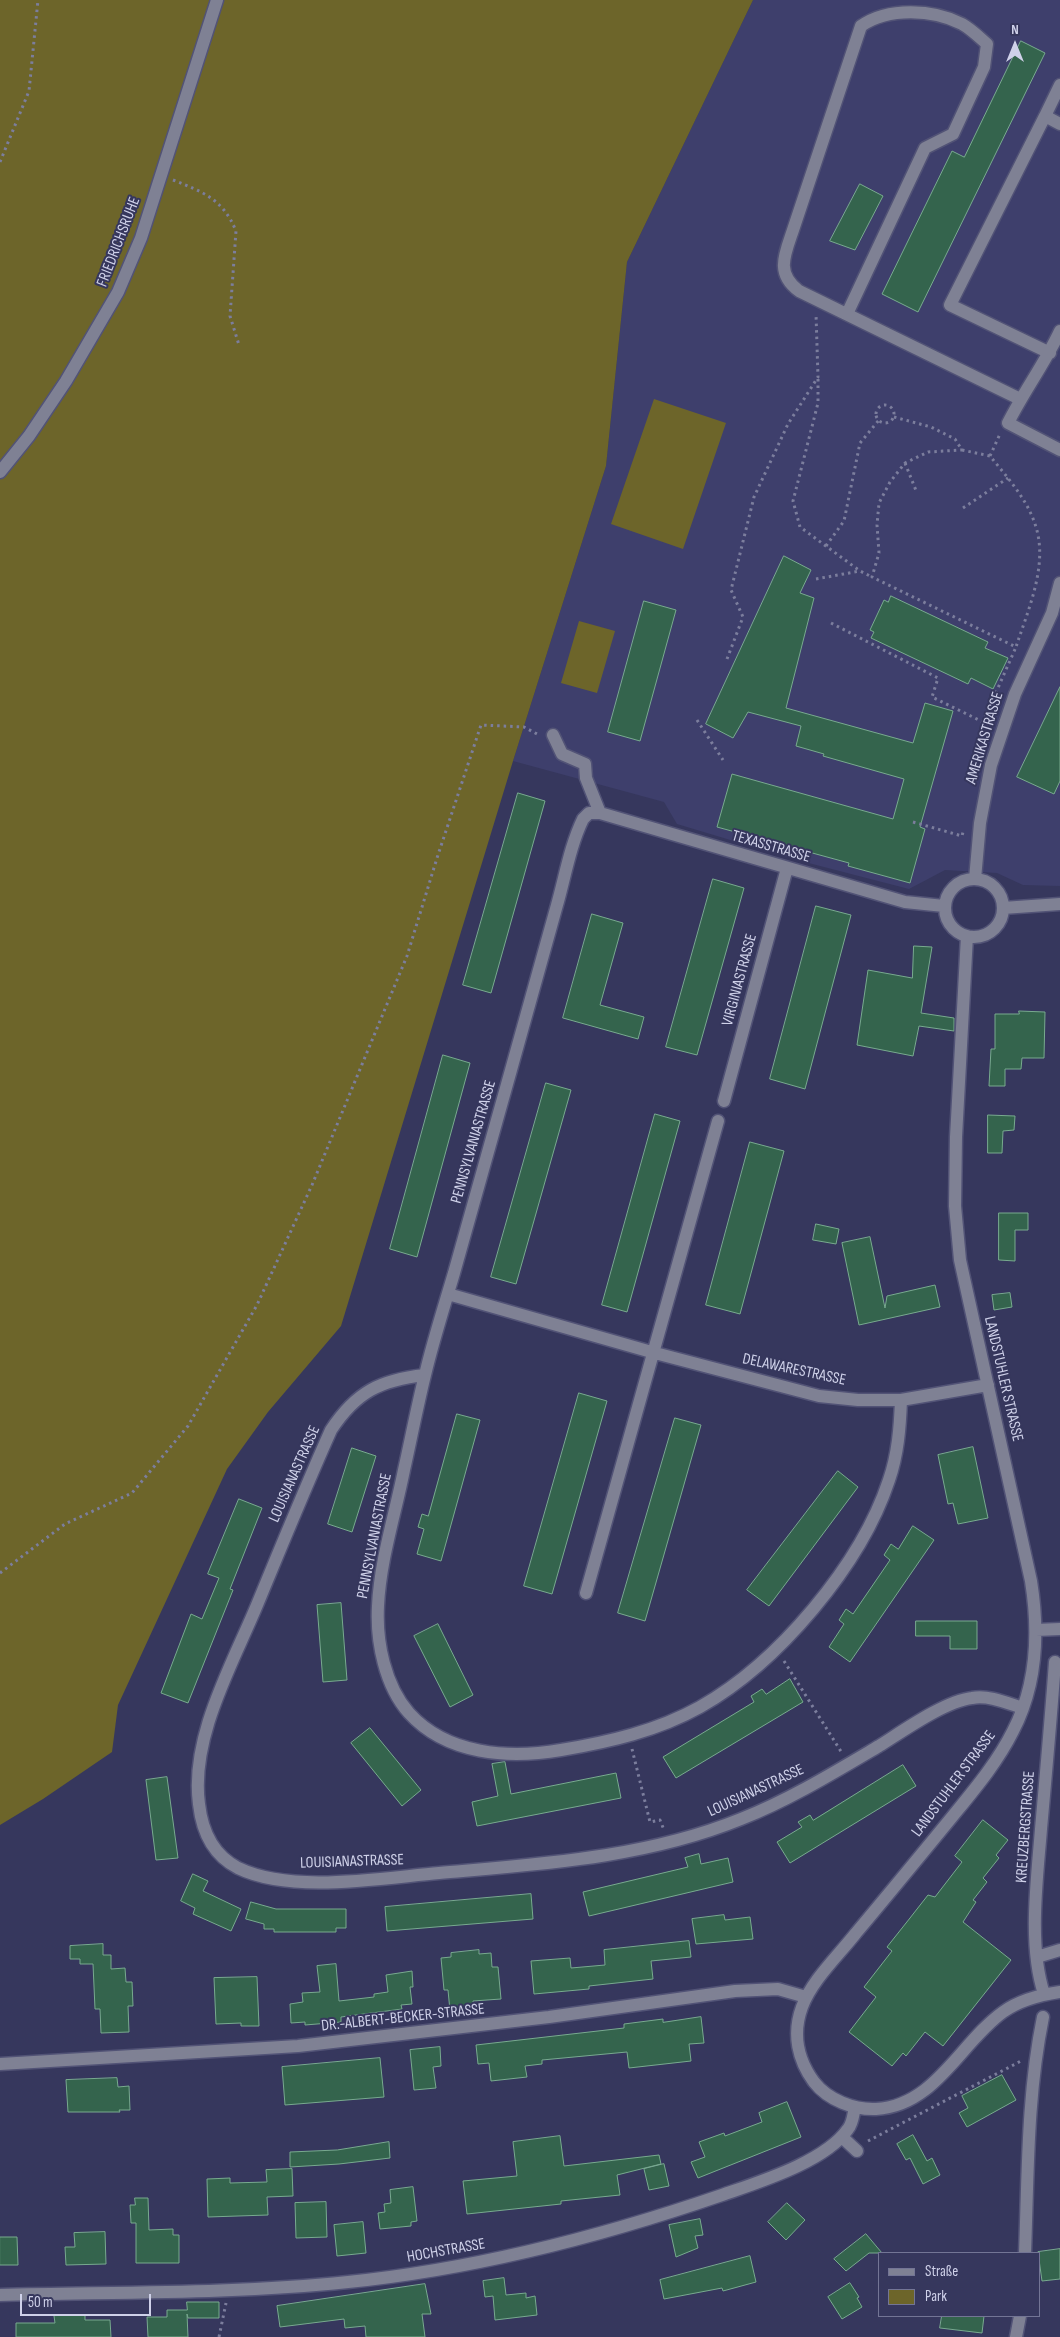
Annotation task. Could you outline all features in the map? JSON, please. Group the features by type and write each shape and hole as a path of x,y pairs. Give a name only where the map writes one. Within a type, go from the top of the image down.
{"street":[{"name":"FRIEDRICHSRUHE","path":"0,472 29,436 66,381 118,292 141,238 218,0"},
{"path":"847,314 925,148 953,134 984,67 987,44 963,24 931,13 894,13 873,17 861,26 785,255 783,270 789,284 818,301 1020,399"},
{"path":"1050,353 950,305 1060,85"},
{"path":"1044,116 1060,124"},
{"path":"1060,331 1050,353 1020,399 1008,423 1060,450"},
{"name":"AMERIKASTRASSE","path":"975,878 980,824 991,765 1015,694 1056,608 1060,583"},
{"path":"553,735 562,754 585,764 586,778 595,813"},
{"name":"TEXASSTRASSE","path":"595,813 905,902 944,906"},
{"name":"PENNSYLVANIASTRASSE","path":"595,813 579,827 425,1375 384,1564 378,1607 380,1646 392,1687 410,1713 430,1730 453,1744 485,1752 545,1753 629,1736 667,1723 701,1706 742,1678 777,1649 828,1589 858,1545 879,1507 891,1477 900,1428 901,1400"},
{"name":"VIRGINIASTRASSE","path":"721,1095 787,868"},
{"path":"975,878 987,882 997,890 1003,908 1002,917 992,931 984,935 967,936 958,932 950,925 944,906 954,886 960,882 975,878"},
{"path":"1003,908 1060,904"},
{"name":"LANDSTUHLER STRASSE","path":"967,936 957,1117 955,1206 960,1260 1031,1581 1036,1630 1032,1668 1023,1708 1002,1752 806,1997 797,2030 797,2047 803,2064 820,2089 834,2099 855,2108 876,2109 911,2100 927,2090 987,2025 998,2016 1023,2001 1044,1994 1060,1992"},
{"path":"586,1593 655,1353 718,1120"},
{"name":"DELAWARESTRASSE","path":"448,1294 655,1353 819,1396 858,1400 901,1400 988,1385"},
{"name":"LOUISIANASTRASSE","path":"425,1375 384,1382 368,1391 353,1402 331,1430 217,1699 202,1749 198,1776 198,1801 202,1822 210,1843 221,1856 238,1868 262,1876 296,1881 344,1882 603,1857 701,1834 742,1819 849,1764 929,1716 959,1701 973,1697 988,1698 1023,1708"},
{"path":"1036,1630 1060,1629"},
{"name":"KREUZBERGSTRASSE","path":"1044,1994 1039,1979 1036,1957 1039,1856 1055,1662"},
{"path":"1036,1957 1060,1950"},
{"name":"DR.-ALBERT-BECKER-STRASSE","path":"0,2064 298,2046 549,2017 735,1991 778,1989 806,1997"},
{"path":"1025,2252 1034,2059 1043,2017"},
{"name":"HOCHSTRASSE","path":"0,2295 226,2290 348,2282 414,2274 511,2257 582,2239 663,2215 779,2173 815,2156 842,2137 850,2127 855,2108"},
{"path":"842,2137 856,2150"},
{"path":"1016,2337 1020,2317"}],"path":[{"path":"0,162 29,91 38,0"},
{"path":"161,175 210,196 223,207 231,218 236,231 230,316 239,345"},
{"path":"818,301 816,316 818,403 793,501 800,527 860,571 954,615 1016,647 1036,584 1040,549 1036,527 1028,508 1008,478 990,456 962,450 928,452 905,463 890,482 880,503 877,525 879,553 872,576"},
{"path":"727,659 743,617 731,590 754,497 788,424 818,377"},
{"path":"885,406 892,409 894,417 888,423 879,420 876,414 878,410 885,406"},
{"path":"894,417 931,427 955,439 962,450"},
{"path":"826,546 844,521 860,444 879,420"},
{"path":"990,456 1000,431 1008,423"},
{"path":"905,463 917,493"},
{"path":"963,508 1008,478"},
{"path":"816,579 860,571"},
{"path":"1036,584 1042,585"},
{"path":"831,623 938,678 932,697 983,722"},
{"path":"698,720 723,760"},
{"path":"0,1573 65,1524 132,1493 188,1426 257,1306 312,1185 407,956 436,858 481,725 524,727 538,735 553,735"},
{"path":"913,822 962,836"},
{"path":"777,1649 849,1764"},
{"path":"629,1736 650,1822 660,1820 668,1842"},
{"path":"856,2150 966,2091 1008,2066 1034,2059"},
{"path":"219,2337 226,2310 226,2290"}],"shaded area":[{"path":"753,0 1060,0 1060,886 1023,885 997,873 945,870 909,889 797,860 677,824 664,802 513,761 606,466 627,262"}],"green space":[{"path":"0,0 753,0 627,262 606,466 513,761 341,1326 268,1412 227,1469 118,1705 112,1752 43,1799 0,1825"},
{"path":"654,399 726,423 683,549 611,524"},
{"path":"579,621 615,631 597,693 561,683"}],"building":[{"path":"1021,41 1045,53 918,312 882,294 952,151 964,157"},
{"path":"860,184 883,196 855,250 830,241"},
{"path":"784,556 811,570 800,593 814,598 786,708 913,743 925,703 953,711 920,827 925,829 910,883 848,866 849,863 717,827 732,774 893,819 904,779 823,756 824,754 796,746 801,726 748,712 733,738 706,724"},
{"path":"891,596 988,642 985,648 1008,658 993,689 971,678 968,684 871,638 874,632 870,630 884,600 888,602"},
{"path":"644,601 676,610 640,741 608,732"},
{"path":"1060,687 1060,781 1054,794 1017,777"},
{"path":"518,793 545,801 491,993 463,985"},
{"path":"713,879 744,888 697,1055 666,1047"},
{"path":"816,906 851,915 805,1089 770,1079"},
{"path":"592,914 623,923 600,1005 644,1017 638,1039 563,1018"},
{"path":"914,946 932,947 921,1013 954,1018 954,1031 919,1026 913,1056 857,1045 868,970 912,978"},
{"path":"1019,1011 1045,1012 1044,1058 1022,1058 1021,1069 1005,1069 1005,1086 989,1086 991,1049 995,1049 995,1014 1019,1014"},
{"path":"443,1055 470,1063 417,1257 390,1249"},
{"path":"546,1083 571,1090 516,1284 491,1277"},
{"path":"655,1114 680,1121 627,1312 602,1305"},
{"path":"988,1115 1015,1116 1014,1130 1003,1131 1002,1153 988,1153"},
{"path":"750,1142 784,1151 740,1314 706,1305"},
{"path":"999,1213 1028,1213 1028,1230 1015,1230 1015,1261 999,1260"},
{"path":"816,1224 839,1229 836,1244 813,1240"},
{"path":"870,1237 885,1308 887,1296 935,1285 940,1307 859,1325 842,1243"},
{"path":"1010,1293 1012,1307 994,1310 992,1295"},
{"path":"579,1393 607,1401 552,1594 524,1586"},
{"path":"457,1414 480,1420 441,1561 417,1554 424,1529 418,1527 422,1514 428,1516"},
{"path":"675,1418 701,1425 645,1621 618,1613"},
{"path":"973,1447 988,1518 958,1524 953,1503 948,1504 938,1455"},
{"path":"352,1448 376,1456 352,1532 328,1524"},
{"path":"838,1471 858,1487 769,1606 747,1590"},
{"path":"239,1499 262,1508 230,1589 233,1590 188,1703 161,1693 191,1614 202,1619 219,1578 208,1574"},
{"path":"913,1526 934,1540 850,1662 829,1647 844,1624 839,1620 846,1609 853,1614 890,1560 884,1555 891,1544 898,1549"},
{"path":"341,1603 347,1680 323,1682 317,1605"},
{"path":"916,1621 977,1621 977,1649 950,1649 950,1636 916,1636"},
{"path":"438,1624 473,1695 450,1707 414,1636"},
{"path":"790,1679 803,1702 676,1778 663,1757 754,1702 751,1696 762,1689 766,1694"},
{"path":"370,1728 421,1790 402,1806 351,1743"},
{"path":"505,1762 511,1794 616,1773 621,1798 477,1826 472,1802 498,1796 492,1764"},
{"path":"903,1765 916,1786 790,1863 777,1842 802,1827 798,1822 810,1815 813,1820"},
{"path":"167,1777 178,1858 156,1860 146,1780"},
{"path":"983,1820 1008,1840 996,1855 999,1858 983,1878 987,1882 973,1900 976,1902 963,1922 1011,1960 943,2046 925,2032 906,2056 903,2053 892,2066 849,2032 876,1997 864,1987 892,1951 887,1947 928,1895 935,1897 962,1862 955,1856"},
{"path":"699,1854 701,1864 728,1858 733,1882 589,1916 583,1892 688,1867 685,1858"},
{"path":"193,1874 208,1881 203,1891 241,1909 231,1931 193,1914 195,1908 181,1901"},
{"path":"531,1894 533,1919 387,1931 385,1907"},
{"path":"251,1902 276,1909 346,1909 346,1928 336,1928 336,1932 274,1932 274,1929 264,1929 264,1924 246,1919"},
{"path":"724,1915 725,1920 750,1917 753,1939 696,1944 692,1919"},
{"path":"689,1941 691,1957 651,1961 653,1979 589,1986 589,1989 534,1994 531,1961 570,1958 571,1968 605,1965 604,1950"},
{"path":"103,1944 103,1955 111,1955 111,1969 125,1968 126,1982 132,1982 133,2006 128,2006 129,2032 101,2033 100,2009 95,2009 93,1964 80,1964 80,1959 70,1959 70,1946"},
{"path":"479,1950 479,1954 491,1953 492,1967 498,1967 501,1999 473,2001 474,2009 450,2011 448,1990 444,1990 441,1958 451,1957 451,1953"},
{"path":"336,1964 339,2001 374,1997 374,1994 388,1992 386,1975 412,1971 413,1987 410,1987 412,2004 401,2005 402,2009 341,2017 341,2022 305,2025 305,2022 291,2023 290,2004 303,2002 302,1993 320,1992 317,1966"},
{"path":"257,1977 259,2026 241,2026 241,2023 216,2024 214,1978"},
{"path":"701,2017 704,2043 689,2044 691,2061 629,2068 627,2052 542,2060 542,2064 525,2066 527,2077 491,2081 489,2063 478,2064 476,2045 624,2028 624,2024 663,2019 663,2022"},
{"path":"440,2047 441,2066 433,2067 436,2088 414,2090 410,2050"},
{"path":"380,2058 384,2097 285,2105 282,2067"},
{"path":"1002,2075 1016,2100 967,2127 959,2113 968,2108 962,2096"},
{"path":"117,2078 118,2087 129,2086 130,2110 119,2110 120,2112 68,2112 66,2080"},
{"path":"787,2102 801,2137 698,2178 691,2162 705,2157 699,2142 724,2133 725,2136 762,2122 759,2113"},
{"path":"913,2135 927,2161 932,2158 940,2175 923,2184 910,2158 906,2160 897,2144"},
{"path":"560,2136 564,2166 659,2155 661,2164 617,2175 620,2195 561,2201 561,2204 467,2214 463,2181 517,2176 513,2142"},
{"path":"389,2142 390,2158 290,2167 290,2152 337,2150"},
{"path":"664,2164 669,2186 649,2190 644,2169"},
{"path":"292,2169 293,2196 267,2197 268,2215 208,2217 207,2179 230,2178 230,2183 267,2182 266,2170"},
{"path":"413,2187 417,2221 411,2222 411,2226 380,2229 378,2213 385,2212 384,2204 391,2203 390,2190"},
{"path":"135,2198 148,2198 149,2230 173,2229 173,2235 179,2235 179,2263 136,2263 136,2223 131,2223 130,2205 135,2205"},
{"path":"326,2202 327,2237 296,2238 295,2203"},
{"path":"787,2203 805,2220 786,2240 768,2222"},
{"path":"700,2219 703,2235 695,2236 698,2248 676,2257 669,2225"},
{"path":"363,2222 366,2253 337,2256 334,2225"},
{"path":"105,2232 106,2264 66,2265 65,2247 75,2247 74,2233"},
{"path":"866,2234 881,2252 869,2253 846,2271 834,2259"},
{"path":"0,2237 17,2237 18,2265 0,2265"},
{"path":"1060,2249 1060,2279 1042,2281 1040,2252 1038,2252"},
{"path":"750,2256 756,2282 723,2291 722,2288 664,2299 660,2280"},
{"path":"504,2278 506,2295 526,2293 526,2298 535,2296 537,2315 495,2320 493,2296 485,2297 483,2281"},
{"path":"850,2283 859,2297 857,2298 862,2307 842,2319 828,2297"},
{"path":"425,2284 431,2314 422,2314 425,2337 366,2337 365,2326 345,2328 344,2319 280,2327 277,2306"},
{"path":"187,2302 219,2302 219,2318 188,2318 187,2314 188,2337 148,2337 147,2317 167,2317 167,2310 187,2310"},
{"path":"85,2315 85,2320 110,2320 111,2337 16,2337 16,2323 55,2323 54,2316"},
{"path":"942,2317 984,2317 982,2333 940,2328"}]}
